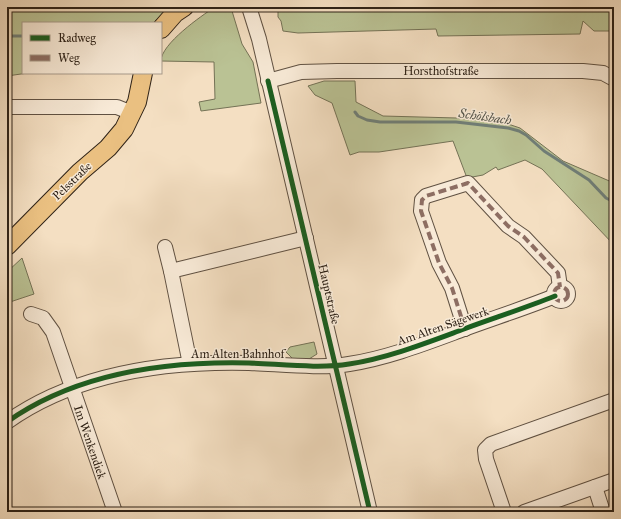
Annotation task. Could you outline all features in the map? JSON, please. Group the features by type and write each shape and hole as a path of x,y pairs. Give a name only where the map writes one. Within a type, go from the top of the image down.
{"main road":[{"path":"162,28 175,13 184,7"},
{"name":"Pelsstraße","path":"7,246 80,172 108,148 124,129 137,102 143,74"}],"street":[{"name":"Hauptstraße","path":"249,7 306,238 370,512"},
{"name":"Horsthofstraße","path":"268,81 301,72 337,71 583,71 603,73 614,79"},
{"path":"12,107 117,107 132,113"},
{"name":"Am Alten Sägewerk","path":"336,366 386,356 464,329 557,292 558,273 524,237 508,226 468,183 426,196 422,200 421,211 439,263 452,288 464,329"},
{"path":"171,271 306,238"},
{"name":"Am Alten Bahnhof","path":"165,247 190,364"},
{"name":"Im Wenkendiek","path":"31,314 43,318 52,332 115,512"},
{"name":"Am Alten Bahnhof","path":"7,422 44,400 71,387 144,369 190,364 242,363 336,366"},
{"path":"504,512 486,459 485,450 491,444 614,400"},
{"path":"524,512 614,480"},
{"path":"595,487 603,512"}],"green space":[{"path":"7,7 169,7 154,22 22,22 22,74 7,76"},
{"path":"215,7 228,7 232,11 242,44 253,62 261,103 201,111 199,102 215,99 214,62 162,61 163,54 174,39"},
{"path":"278,7 614,7 614,31 594,31 583,21 580,34 438,36 436,29 298,33 283,31 281,21 278,17"},
{"path":"324,81 355,81 356,102 383,116 457,118 502,122 520,128 563,161 614,183 614,245 542,169 525,160 498,170 496,167 483,175 467,178 453,141 379,152 359,152 350,155 332,103 315,95 308,86"},
{"path":"22,258 34,294 7,303 7,272"},
{"path":"314,342 317,354 309,359 293,359 286,352 290,347"}],"waterway":[{"name":"Schölsbach","path":"7,36 22,36"},
{"name":"Schölsbach","path":"355,112 358,116 367,120 380,122 456,122 508,128 519,131 526,135 544,151 589,180 606,198 614,202"}],"marked path":[{"path":"465,329 452,288 439,263 421,211 422,200 426,196 468,183 508,226 524,237 558,273 560,287"},
{"path":"561,287 566,289 568,294 566,299 561,301 556,299 554,294 556,289 561,287"}],"cycle path":[{"path":"268,81 370,512"},
{"path":"7,422 34,405 62,392 92,381 123,373 186,364 249,363 313,366 349,364 407,350 555,296"}]}
